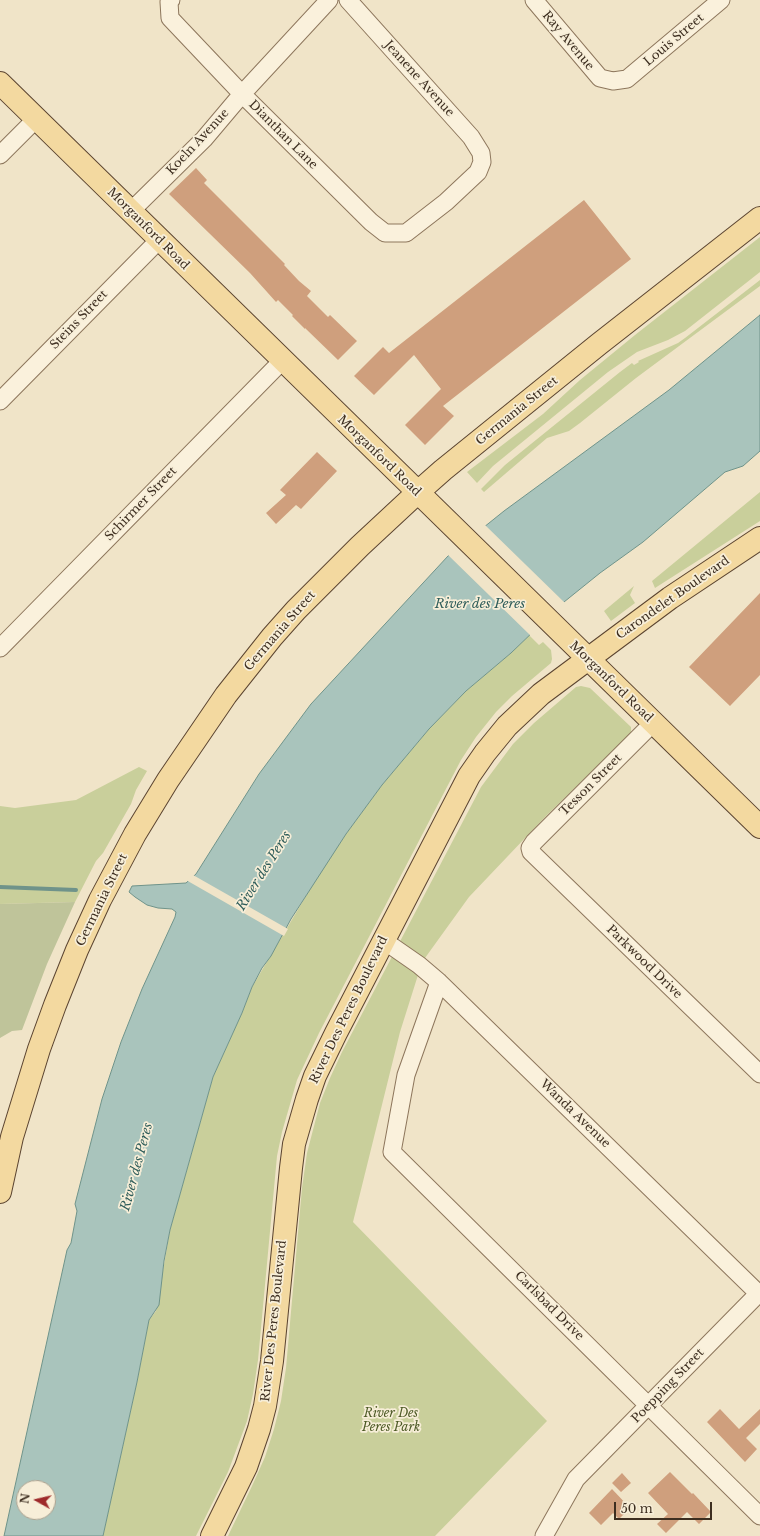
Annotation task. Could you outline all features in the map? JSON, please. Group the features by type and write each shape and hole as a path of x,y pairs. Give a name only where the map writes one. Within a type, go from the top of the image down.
{"main road":[{"name":"Morganford Road","path":"0,84 760,827"},
{"name":"Germania Street","path":"0,1192 6,1139 55,1005 77,950 100,900 124,854 168,780 226,695 272,637 333,573 417,493 443,470 599,344 760,218"},
{"name":"Carondelet Boulevard","path":"588,659 670,598 758,543"},
{"name":"River Des Peres Boulevard","path":"212,1536 246,1466 259,1429 265,1406 272,1361 290,1168 300,1121 315,1076 383,940 456,800 477,764 498,736 520,713 541,694 588,659"}],"street":[{"name":"Dianthan Lane","path":"171,0 169,2 170,18 242,94 371,222 386,234 406,233"},
{"name":"Koeln Avenue","path":"130,211 204,138 242,94 330,0"},
{"name":"Jeanene Avenue","path":"348,0 471,137 481,153 482,162 478,172 446,202 406,233"},
{"name":"Ray Avenue","path":"534,0 600,78 613,81 627,79"},
{"name":"Louis Street","path":"627,79 721,0"},
{"path":"0,155 36,119"},
{"name":"Steins Street","path":"0,401 159,240"},
{"name":"Schirmer Street","path":"0,648 282,361"},
{"name":"Tesson Street","path":"530,848 534,842 653,723"},
{"name":"Parkwood Drive","path":"530,848 533,855 760,1074"},
{"name":"Wanda Avenue","path":"383,940 420,964 760,1293"},
{"name":"Carlsbad Drive","path":"439,982 406,1075 392,1152 760,1516"},
{"name":"Poepping Street","path":"544,1536 576,1479 760,1293"}],"green space":[{"path":"760,237 760,272 685,331 668,340 637,352 608,372 493,466 477,483 467,472 543,414 580,380 635,335"},
{"path":"760,280 760,286 636,378 580,423 569,431 547,438 484,492 481,489 505,465 632,363 634,365 639,362 638,361 678,343"},
{"path":"760,492 760,521 655,588 652,581"},
{"path":"634,586 630,595 635,603 611,621 604,611"},
{"path":"529,635 539,645 543,642 551,650 551,663 512,696 496,712 476,737 461,760 319,1033 297,1080 282,1132 277,1156 258,1360 253,1394 247,1421 228,1472 196,1536 103,1536 149,1320 156,1311 170,1230 213,1077 252,987 319,874 382,785 429,729 466,691 511,653"},
{"name":"River Des Peres Park","path":"581,686 590,688 631,727 631,733 546,816 469,897 425,958 400,1032 353,1222 547,1421 435,1536 228,1536 265,1457 281,1401 286,1368 302,1188 307,1153 320,1103 330,1078 342,1052 481,787 513,744 534,723 576,687"},
{"path":"139,767 147,771 136,790 131,804 103,853 96,861 75,902 0,904 0,806 15,808 76,800"},
{"path":"75,902 47,964 22,1030 12,1031 0,1038 0,904"}],"water":[{"name":"River des Peres","path":"760,315 760,451 743,466 725,472 643,542 600,573 564,602 511,653 466,691 429,729 382,785 346,834 291,919 271,956 262,968 252,987 213,1077 170,1230 164,1261 159,1305 149,1320 103,1536 4,1536 16,1482 16,1520 56,1520 56,1480 16,1480 67,1250 71,1243 77,1211 75,1204 102,1099 121,1042 142,989 176,912 172,909 158,908 147,905 129,892 132,886 186,883 196,874 259,774 311,704 448,556 504,511 669,390"}],"pier":[{"path":"485,525 565,603 531,636 447,554"},
{"path":"193,875 288,929 284,936 186,880"}],"building":[{"path":"196,168 207,180 204,183 285,264 284,265 299,281 311,291 307,296 328,317 330,315 357,341 338,360 292,316 293,315 278,300 276,302 250,273 169,194"},
{"path":"584,200 631,259 443,406 454,416 425,445 405,425 441,389 414,355 374,395 354,376 383,347 389,353"},
{"path":"317,452 337,471 301,509 296,505 276,524 266,513 286,495 280,490"},
{"path":"760,593 760,675 730,706 689,667"},
{"path":"720,1409 739,1429 760,1409 760,1424 746,1438 757,1449 745,1462 707,1422"},
{"path":"670,1472 711,1512 699,1524 687,1512 666,1533 657,1524 668,1514 648,1493"},
{"path":"622,1473 631,1483 621,1492 612,1483"},
{"path":"612,1489 630,1508 619,1519 613,1513 601,1525 589,1513"}],"waterway":[{"path":"0,887 76,890"}]}
